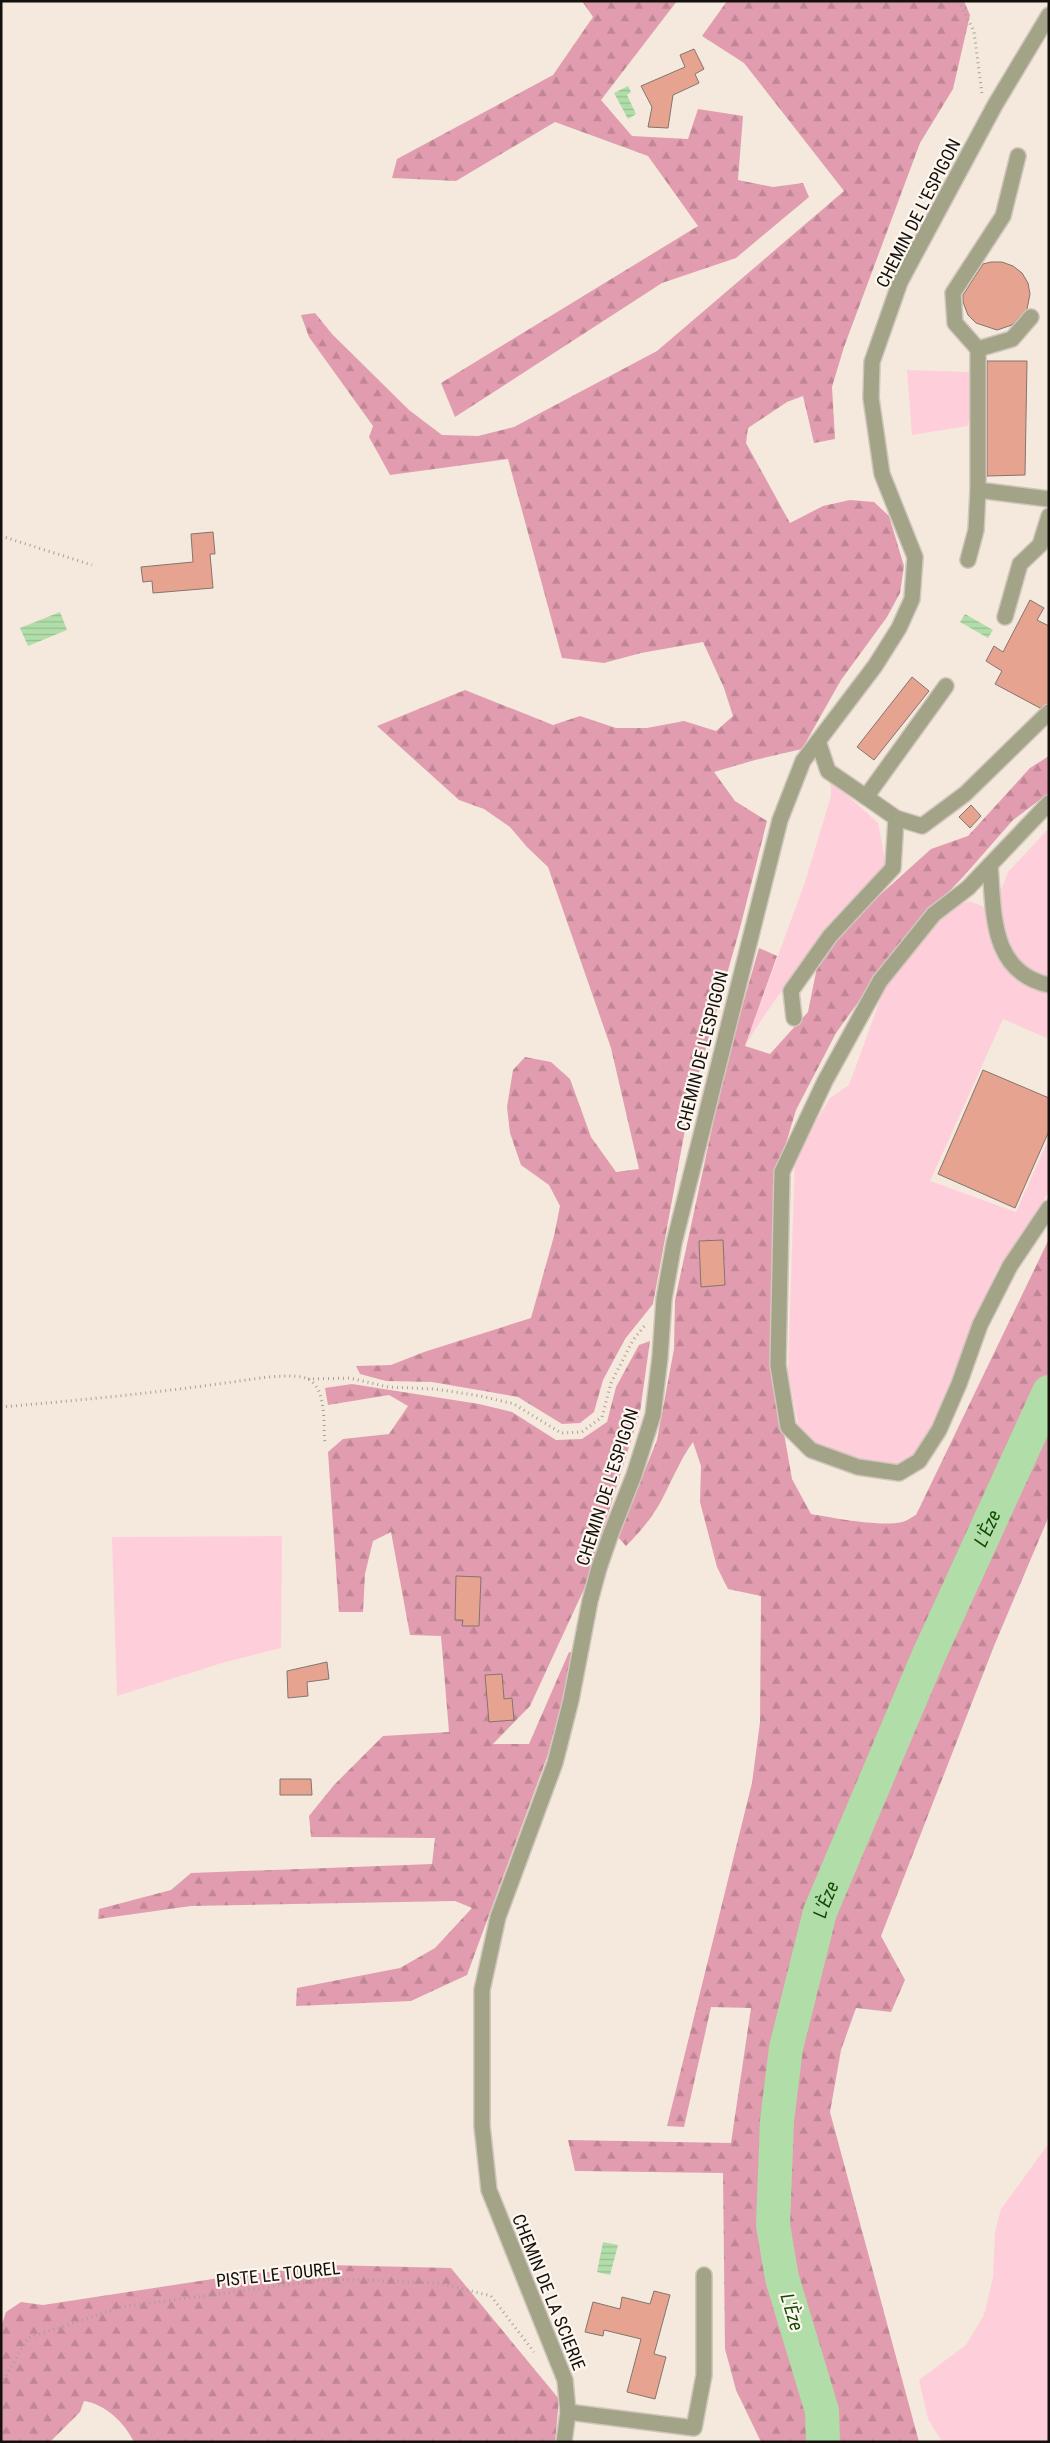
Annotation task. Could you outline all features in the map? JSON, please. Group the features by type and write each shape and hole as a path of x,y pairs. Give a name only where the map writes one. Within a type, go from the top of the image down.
{"street":[{"name":"CHEMIN DE L'ESPIGON","path":"485,2158 482,2126 482,1990 498,1917 555,1763 572,1700 590,1601 599,1568 634,1475 653,1415 664,1299 676,1233 780,820 803,761 875,666 900,628 912,599 915,557 882,474 872,398 872,362 900,282 995,105 1049,15"},
{"path":"968,560 976,530 978,490 978,349 955,323 953,293 1003,216 1018,156"},
{"path":"978,349 1012,339 1031,317"},
{"path":"978,490 1049,499"},
{"path":"1005,617 1020,564 1040,545 1049,516"},
{"path":"866,797 946,686"},
{"path":"818,741 828,771 896,818 922,826 965,794 1049,712"},
{"path":"1049,803 968,888 934,914 880,981 825,1081 782,1172 778,1365 788,1427 811,1450 858,1467 899,1472 919,1461 939,1430 959,1384 980,1325 1010,1266 1049,1208"},
{"path":"794,1018 791,991 830,936 893,868 896,818"},
{"path":"990,865 996,937 1012,964 1031,981 1049,984"},
{"name":"CHEMIN DE LA SCIERIE","path":"485,2158 489,2190 565,2380 568,2412 564,2442"},
{"path":"568,2412 697,2435 704,2375 704,2275"}],"path":[{"path":"959,1 974,32 982,97"},
{"path":"1,536 92,565"},
{"path":"1,1408 165,1392 270,1377 308,1379 350,1378 388,1387 435,1389 482,1396 514,1404 561,1433 582,1432 602,1417 611,1383 633,1340 664,1299"},
{"path":"308,1379 316,1386 322,1401 325,1444"},
{"name":"PISTE LE TOUREL","path":"1,2384 28,2338 121,2307 332,2279 439,2283 491,2296 538,2358"}],"shaded area":[{"path":"628,86 631,92 627,95 636,114 628,119 614,93"},
{"path":"907,370 969,372 970,419 967,426 912,435"},
{"path":"60,612 67,630 28,646 20,628"},
{"path":"965,614 993,630 988,638 960,622"},
{"path":"828,778 878,823 886,865 794,975 745,1046 805,882 831,796 831,786"},
{"path":"1049,828 1049,979 1027,973 1009,948 999,913 1000,892 1008,872"},
{"path":"969,901 987,908 991,935 996,950 1011,975 1022,984 1034,989 1049,990 1049,1039 1003,1019 930,1181 1016,1212 1049,1138 1049,1191 997,1270 932,1433 914,1457 892,1468 867,1465 817,1445 798,1424 788,1372 795,1156 830,1098 849,1085 882,995 905,956 947,911"},
{"path":"282,1536 281,1648 222,1663 117,1696 112,1537"},
{"path":"1049,2143 1049,2442 942,2442 928,2419 919,2380 966,2345 984,2315 993,2277 995,2232 1001,2209"},
{"path":"603,2242 618,2245 610,2275 597,2272"}],"green space":[{"path":"582,1 677,1 601,100 632,136 688,139 698,109 743,116 738,180 773,187 803,183 809,197 736,258 662,283 455,417 441,383 698,226 648,156 555,122 456,181 392,178 397,159 553,75 593,17"},
{"path":"727,1 964,1 970,15 953,89 920,143 844,347 832,387 835,439 814,443 803,396 787,402 748,428 746,443 790,523 823,506 850,500 874,502 889,516 904,566 900,593 887,617 841,680 802,749 714,772 735,801 767,821 740,928 689,1108 653,1304 625,1339 603,1380 594,1412 580,1423 562,1424 518,1397 432,1382 386,1381 360,1374 356,1366 391,1365 424,1352 531,1318 554,1236 560,1206 549,1185 521,1165 510,1133 507,1107 513,1070 525,1057 551,1062 570,1079 591,1137 616,1172 639,1169 611,1048 548,867 510,827 484,809 459,800 377,726 465,690 553,725 580,716 616,728 647,728 684,721 716,731 733,716 724,688 703,642 641,653 604,663 562,658 508,459 390,475 369,437 373,426 309,337 301,315 315,313 332,334 409,410 442,435 478,436 514,427 657,351 844,191 744,63 702,36"},
{"path":"1049,756 1049,793 1013,820 963,877 905,937 836,1033 796,1110 778,1170 772,1365 792,1479 811,1514 882,1523 902,1522 916,1515 1049,1239 1049,1516 994,1646 881,1936 905,1980 891,2012 856,2008 841,2050 830,2112 919,2442 761,2442 736,2390 725,2349 723,2173 575,2171 568,2140 731,2143 751,2008 711,2007 684,2127 667,2126 752,1783 760,1722 761,1596 728,1589 717,1567 700,1502 701,1466 693,1442 679,1464 653,1515 626,1546 618,1537 657,1440 674,1349 675,1300 726,1063 759,948 777,956 745,1046 770,1054 808,1012 818,962 850,922 931,849 968,836 1030,768"},
{"path":"650,1341 640,1412 585,1587 530,1706 493,1744 529,1744 569,1652 576,1653 547,1757 467,1975 411,2001 296,2006 297,1988 400,1968 435,1948 472,1908 455,1901 191,1906 98,1919 99,1909 171,1890 191,1873 432,1864 435,1838 311,1837 309,1816 334,1785 383,1736 449,1732 441,1636 410,1635 391,1532 373,1541 365,1574 363,1612 339,1612 328,1452 343,1439 389,1434 408,1406 389,1395 328,1405 325,1388 352,1384 479,1404 512,1412 556,1440 582,1439 607,1422 616,1387 639,1345"},
{"path":"326,2265 451,2268 559,2399 555,2442 134,2442 120,2421 107,2410 84,2401 80,2412 50,2442 1,2442 1,2327 6,2312 21,2302 43,2305 226,2277"}],"building":[{"path":"694,49 704,69 695,74 699,83 673,95 668,128 648,127 652,107 641,86 685,67 680,55"},
{"path":"1002,262 1013,266 1022,273 1028,283 1030,294 1027,309 1012,325 997,330 976,323 968,315 963,302 963,295 983,264"},
{"path":"987,361 1027,361 1025,475 987,476"},
{"path":"213,532 215,554 210,554 213,588 153,593 152,581 143,582 141,567 193,562 191,534"},
{"path":"1030,600 1044,608 1037,620 1049,626 1049,703 1040,708 995,684 1002,671 986,661 994,646 1003,652"},
{"path":"912,677 929,691 874,760 857,747"},
{"path":"971,805 981,816 970,828 959,817"},
{"path":"983,1070 1049,1098 1049,1131 1015,1208 938,1174"},
{"path":"723,1240 725,1285 701,1287 699,1241"},
{"path":"456,1576 481,1577 479,1626 462,1626 463,1620 455,1620"},
{"path":"327,1662 329,1679 307,1682 308,1696 288,1698 287,1671"},
{"path":"502,1674 504,1699 512,1698 514,1720 489,1722 485,1675"},
{"path":"280,1779 311,1779 312,1795 280,1795"},
{"path":"654,2291 670,2295 654,2354 666,2357 655,2399 627,2392 641,2339 604,2330 603,2336 585,2332 593,2302 620,2309 622,2297 650,2304"}],"waterway":[{"name":"L'Èze","path":"823,2442 822,2411 782,2278 773,2225 777,2121 786,2048 820,1912 928,1657 1049,1392"}]}
